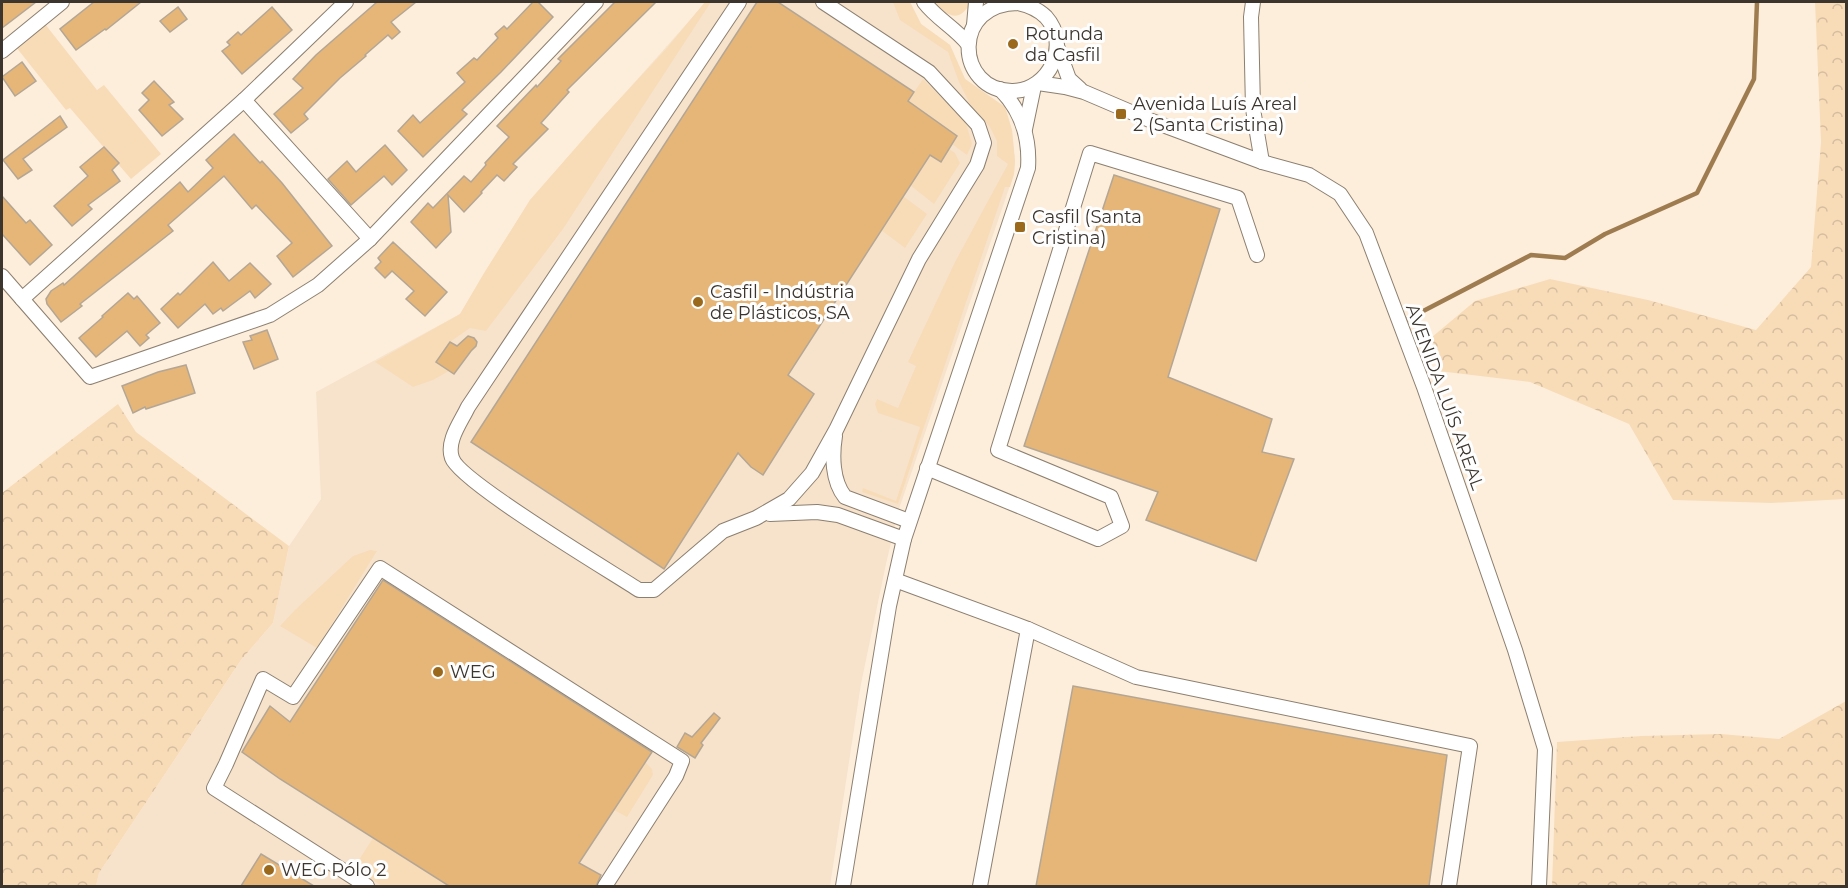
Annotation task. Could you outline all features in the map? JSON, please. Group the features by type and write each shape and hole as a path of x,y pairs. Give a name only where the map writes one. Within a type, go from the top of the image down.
{"street":[{"path":"2,51 62,2"},
{"path":"22,299 244,100 346,2"},
{"path":"2,276 90,377 270,315 318,285 370,239 596,2"},
{"path":"739,2 468,407 451,442 452,459 463,472 501,502 639,590 654,590 723,531 789,500 813,473 919,259 977,165 984,143 978,125 929,72 823,2"},
{"path":"924,2 935,14 957,30 968,44"},
{"path":"974,24 982,14 1007,3 1017,2 1034,8 1046,17 1053,30 1057,44 1052,66 1036,84 1023,90 1000,89 986,83 976,72 970,59 968,44 974,24 976,2"},
{"path":"1253,2 1251,17 1253,109 1262,162"},
{"name":"AVENIDA LUÍS AREAL","path":"1057,44 1069,79 1084,92"},
{"path":"1025,131 1036,84"},
{"name":"AVENIDA LUÍS AREAL","path":"1036,84 1065,87 1084,92 1152,121 1262,162 1309,175 1340,194 1366,233 1418,369 1515,650 1545,748 1539,886"},
{"path":"843,886 904,539 1026,179 1029,157 1025,131 1017,109 1000,89"},
{"path":"244,100 370,239"},
{"path":"927,468 1098,539 1122,526 1111,497 998,450 1090,153 1238,198 1257,255"},
{"path":"836,430 835,473 839,490 844,497 909,521"},
{"path":"762,514 817,512 838,515 904,539"},
{"path":"367,886 214,788 263,679 293,697 380,567 682,761 676,776 605,886"},
{"path":"895,580 1028,629 1136,677 1470,746 1449,886"},
{"path":"980,886 1028,629"}],"shaded area":[{"path":"706,2 910,2 921,24 950,45 965,79 1005,107 1012,130 1014,174 899,509 861,684 830,886 96,886 99,873 241,660 273,623 289,546 321,499 316,392 460,314 530,200"}],"green space":[{"path":"705,2 711,2 563,229 486,331 470,328 450,342 436,362 449,371 413,387 375,362 460,314 530,200 666,49"},
{"path":"893,2 910,2 921,24 950,45 965,79 1005,107 1012,130 1015,161 1010,187 1005,187 898,504 862,492 863,488 896,501 920,427 878,413 875,404 877,399 898,408 916,366 908,362 955,262 1008,164 997,156 997,141 990,127 970,104 948,52 900,20"},
{"path":"932,2 971,2 962,13 953,16"},
{"path":"1815,2 1846,2 1846,499 1771,503 1673,500 1629,424 1530,382 1438,371 1432,337 1475,301 1550,279 1648,300 1756,330 1811,267 1821,142"},
{"path":"45,24 97,90 104,85 161,154 131,179 70,108 66,110 16,47"},
{"path":"923,79 966,123 972,144 967,155 952,144 956,135 908,101"},
{"path":"949,149 955,153 960,163 934,204 910,185 930,155 941,162"},
{"path":"903,196 927,214 905,248 881,230"},
{"path":"118,404 136,432 289,546 273,623 241,660 99,873 96,886 2,886 2,493"},
{"path":"370,550 377,551 317,648 280,626 353,556"},
{"path":"1846,701 1846,886 1552,886 1557,742 1641,736 1721,734 1779,739"},
{"path":"645,762 652,769 653,775 627,817 614,810"},
{"path":"373,838 449,886 382,886 356,869 355,866"}],"building":[{"path":"2,2 36,2 2,28"},
{"path":"94,2 141,2 76,50 60,29"},
{"path":"377,2 416,2 391,22 400,32 392,39 388,35 340,78 304,114 308,119 291,133 274,114 303,88 293,79 316,55"},
{"path":"533,2 538,2 553,17 462,110 467,114 423,157 398,131 413,115 420,123 465,82 457,73 474,58 477,60 498,38 495,34 504,26 507,29"},
{"path":"615,2 656,2 567,90 569,92 541,123 548,129 513,164 517,167 504,181 497,175 464,212 448,195 451,232 436,248 411,222 428,203 433,208 464,176 471,182 509,137 497,126 536,85 537,87 561,61 558,59"},
{"name":"Casfil - Indústria de Plásticos, SA","path":"757,2 778,2 914,92 908,101 957,136 941,162 930,155 788,375 814,394 763,475 751,467 738,453 664,569 471,442"},
{"path":"178,7 187,19 170,32 160,21"},
{"path":"272,7 292,30 242,74 222,51 230,45 227,42 238,32 241,35"},
{"path":"22,62 36,81 15,96 2,77"},
{"path":"154,81 174,102 169,105 183,119 162,136 139,110 149,100 142,93"},
{"path":"60,116 67,127 23,159 32,170 18,179 3,160"},
{"path":"234,134 282,183 332,246 293,277 277,256 292,243 256,205 252,209 224,176 168,225 173,231 80,304 82,306 61,322 47,304 46,299 51,291 63,283 64,285 180,182 188,192 213,168 206,160"},
{"path":"385,145 407,170 392,185 384,176 351,205 328,179 347,161 356,172"},
{"path":"104,147 119,163 112,170 120,181 88,205 92,209 72,226 54,206 88,176 80,167"},
{"path":"1114,175 1220,209 1168,377 1272,419 1262,452 1294,459 1256,561 1146,520 1158,492 1024,446"},
{"path":"2,196 26,223 30,220 52,245 30,265 2,234"},
{"path":"393,242 447,292 425,316 406,299 414,291 392,271 385,278 375,268 381,262 378,258"},
{"path":"213,262 229,281 250,263 271,284 255,298 250,291 223,311 221,308 213,314 205,304 178,328 161,309 178,293 180,295"},
{"path":"128,293 134,299 137,296 160,323 146,335 149,338 140,346 127,331 96,357 79,338"},
{"path":"267,330 278,359 254,369 243,342 252,340 250,336"},
{"path":"468,336 474,338 477,342 476,346 454,374 436,362 450,342 457,346"},
{"path":"186,365 195,393 146,409 145,407 133,413 122,386 158,372"},
{"name":"WEG","path":"383,580 652,752 579,863 601,875 596,886 449,886 280,779 242,752 270,706 290,722"},
{"path":"1073,686 1447,755 1429,886 1036,886"},
{"path":"714,713 720,718 701,743 703,745 695,758 677,747 685,733 692,737"},
{"name":"WEG Pólo 2","path":"261,854 314,886 241,886"}],"waterway":[{"path":"1404,321 1531,255 1565,258 1605,234 1697,193 1754,79 1757,2"}],"place":[{"name":"Rotunda da Casfil","path":"1013,44"},
{"name":"Avenida Luís Areal 2 (Santa Cristina)","path":"1121,114"},
{"name":"Casfil (Santa Cristina)","path":"1020,227"},
{"name":"Casfil - Indústria de Plásticos, SA","path":"698,302"},
{"name":"WEG","path":"438,672"},
{"name":"WEG Pólo 2","path":"269,870"}]}
